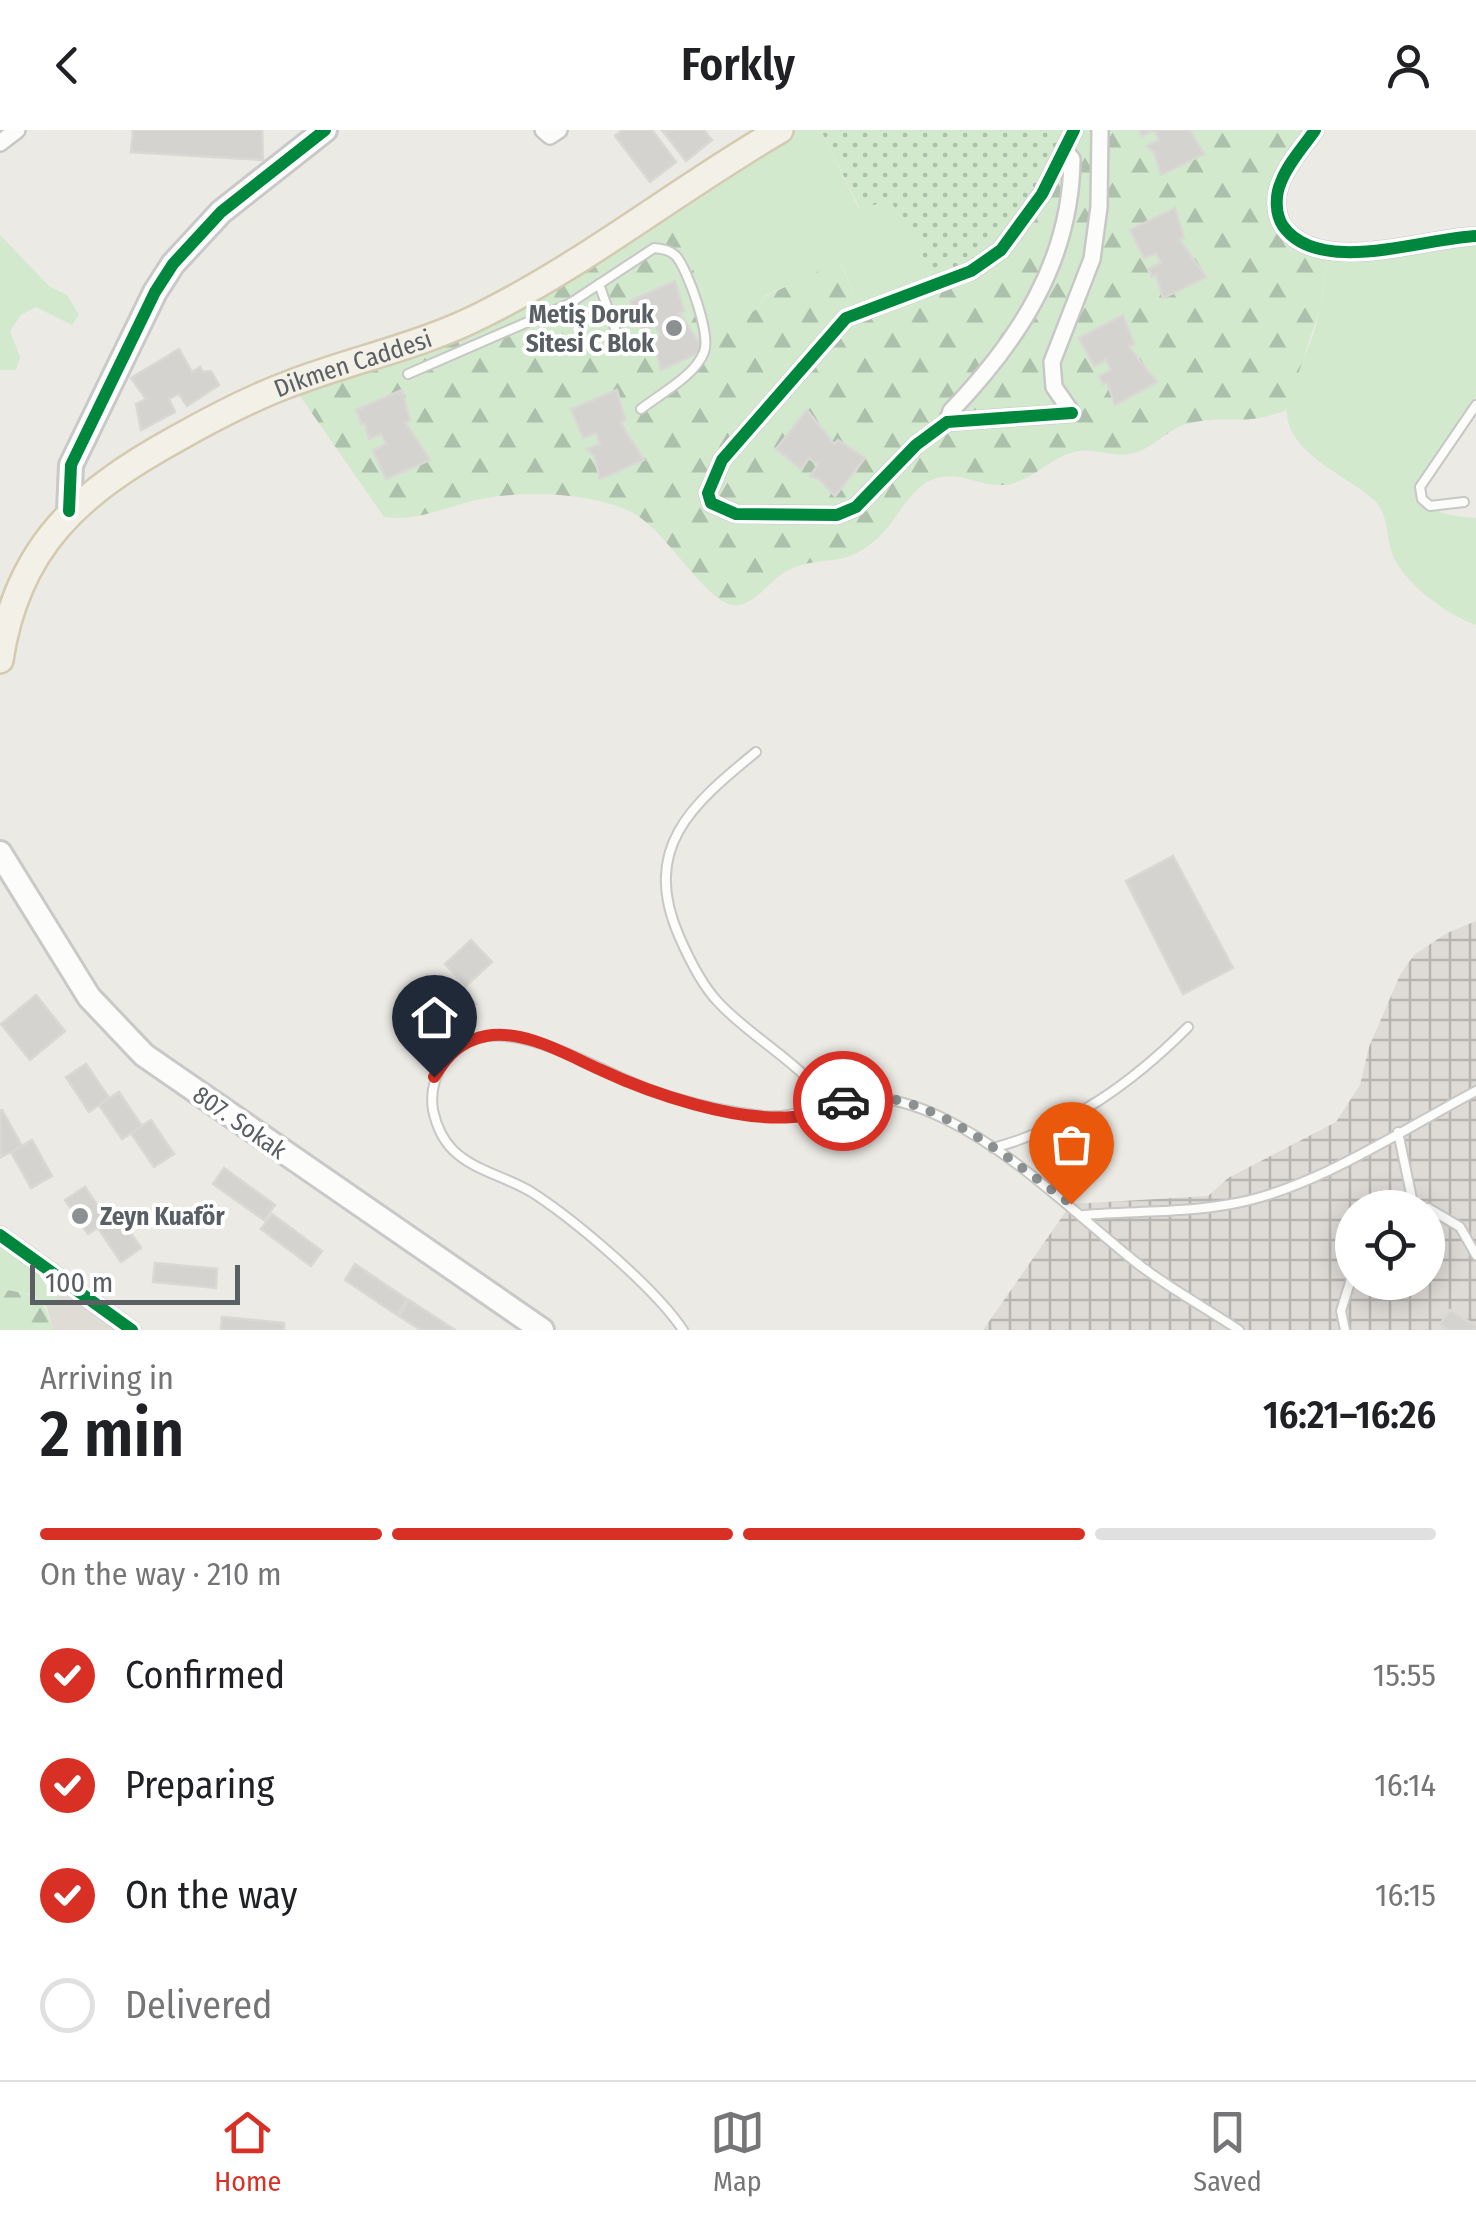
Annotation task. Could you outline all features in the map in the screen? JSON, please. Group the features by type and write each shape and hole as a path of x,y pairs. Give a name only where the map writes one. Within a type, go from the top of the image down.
{"main road":[{"path":"69,512 71,464 172,264 221,212 324,130"},
{"name":"Dikmen Caddesi","path":"0,660 26,572 69,512 132,464 241,405 462,324 546,280 780,130"},
{"name":"807. Sokak","path":"0,853 89,997 144,1055 535,1327"}],"street":[{"path":"0,143 17,130"},
{"path":"1074,130 1026,218 988,261 856,313 836,326 722,460 710,479 711,503 736,514 838,514 856,508 916,445 947,422 970,417 1072,413 1058,394 1051,370 1092,259 1100,190 1100,130"},
{"path":"1316,130 1281,181 1277,202 1279,220 1300,242 1328,252 1390,249 1476,236"},
{"path":"947,422 951,410 1012,342 1040,294 1069,204 1072,160 1065,151"},
{"path":"0,1234 132,1330"}],"lane":[{"path":"408,374 569,304 654,248 669,252 680,261 705,328 706,345 698,363 641,409"},
{"path":"599,284 618,334"},
{"path":"462,324 475,348"},
{"path":"1464,502 1430,506 1422,500 1420,487 1476,406"},
{"path":"756,752 720,781 677,830 664,864 666,895 690,961 716,1000 806,1076 818,1110"},
{"path":"994,1148 1024,1140 1106,1097 1138,1077 1188,1027"},
{"path":"683,1330 578,1227 532,1192 454,1150 439,1130 432,1108 434,1077 465,1042 488,1036 515,1037 553,1048 649,1090 758,1116 795,1118 850,1099 876,1098 942,1117 994,1148 1084,1215 1138,1264 1239,1330"},
{"path":"1084,1215 1229,1205 1262,1197 1476,1092"},
{"path":"1398,1132 1410,1190"},
{"path":"1445,1218 1460,1227 1476,1255"},
{"path":"1344,1300 1341,1311 1345,1330"}],"shaded area":[{"path":"1476,921 1476,1330 983,1330 1071,1204 1208,1196 1228,1178 1336,1122 1360,1085 1369,1047 1400,975 1414,955 1447,933"},
{"path":"68,1286 132,1330 53,1330 47,1308"}],"green space":[{"path":"780,130 821,130 859,209 890,200 921,250 932,287 861,311 841,262 766,295 757,309 720,330 663,202"},
{"path":"821,130 1074,130 1001,250 932,287 921,250 890,200 860,209"},
{"path":"1074,130 1315,130 1281,181 1279,219 1328,252 1320,309 1286,410 1259,418 1190,423 1130,454 1078,451 1003,485 939,477 915,492 885,531 866,547 844,558 789,570 740,605 728,604 715,596 643,520 592,499 510,495 417,516 384,517 291,383 439,333 663,202 720,330 757,309 766,296 840,261 861,311 932,287"},
{"path":"0,235 49,286 67,295 79,315 72,325 36,307 21,315 10,331 20,357 16,370 0,370"},
{"path":"1476,236 1476,397 1416,485 1426,502 1439,512 1476,518 1476,625 1439,605 1414,585 1396,562 1379,505 1306,450 1289,424 1287,408 1316,325 1328,252"},
{"path":"0,1235 68,1286 47,1308 34,1295 0,1288"},
{"path":"0,1288 35,1297 53,1330 0,1330"}],"building":[{"path":"133,130 262,130 263,160 131,152"},
{"path":"622,130 652,130 676,162 650,182 615,136"},
{"path":"662,130 704,130 712,140 686,161"},
{"path":"1154,130 1190,130 1204,154 1161,175 1154,152 1147,146 1159,140"},
{"path":"1175,208 1184,238 1180,240 1206,277 1163,298 1156,275 1152,277 1148,269 1161,263 1156,253 1144,258 1130,230"},
{"name":"Metiş Doruk Sitesi C Blok","path":"675,281 684,311 679,313 705,350 661,370 655,347 651,349 647,341 660,335 655,325 643,330 630,301"},
{"path":"1123,315 1134,344 1129,347 1157,382 1115,405 1107,382 1103,384 1099,376 1111,370 1106,360 1094,366 1079,338"},
{"path":"179,349 192,372 200,367 203,372 211,371 219,385 187,406 179,394 169,399 175,412 141,430 136,404 146,399 131,378"},
{"path":"402,390 410,421 405,422 430,460 386,479 373,450 386,444 381,434 369,439 356,410"},
{"path":"617,390 625,420 620,422 644,460 600,479 594,456 587,449 600,444 596,433 583,438 571,409"},
{"path":"807,410 834,444 838,440 865,458 835,496 819,479 810,476 818,465 809,458 801,469 776,449"},
{"path":"1173,856 1233,968 1183,994 1126,881"},
{"path":"471,940 492,962 466,986 445,964"},
{"path":"447,984 476,1004 469,1014 440,993"},
{"path":"36,995 65,1031 30,1060 1,1024"},
{"path":"86,1064 109,1098 89,1112 66,1077"},
{"path":"119,1092 142,1126 122,1139 99,1105"},
{"path":"0,1111 22,1146 1,1157"},
{"path":"151,1120 174,1154 154,1167 131,1133"},
{"path":"32,1140 52,1176 31,1188 11,1152"},
{"path":"224,1168 275,1205 264,1220 213,1184"},
{"path":"85,1187 108,1221 88,1234 65,1200"},
{"path":"118,1214 141,1248 121,1262 98,1228"},
{"path":"272,1214 322,1251 311,1266 261,1229"},
{"path":"155,1263 217,1269 216,1288 153,1282"},
{"path":"355,1264 407,1299 397,1315 345,1280"},
{"path":"409,1300 455,1330 421,1330 399,1316"},
{"path":"1450,1310 1476,1326 1476,1330 1448,1330 1440,1324"},
{"path":"222,1317 284,1323 284,1330 221,1330"}],"cycle path":[{"path":"69,511 71,465 155,292 173,264 221,212 325,130"},
{"path":"1072,413 947,422 916,445 856,507 837,515 736,514 711,503 708,493 722,460 846,318 971,271 1001,250 1042,194 1074,130"},
{"path":"1315,130 1288,168 1278,193 1280,221 1299,241 1346,252 1476,236"},
{"path":"0,1235 132,1330"}],"way so far":[{"path":"843,1101 876,1098 942,1117 977,1136 1071,1204"}],"place":[{"name":"Metiş Doruk Sitesi C Blok","path":"674,328"},
{"name":"Zeyn Kuaför","path":"80,1216"}],"route":[{"path":"434,1077 447,1056 465,1042 488,1036 515,1037 553,1048 649,1090 758,1116 795,1118 843,1101"}]}
